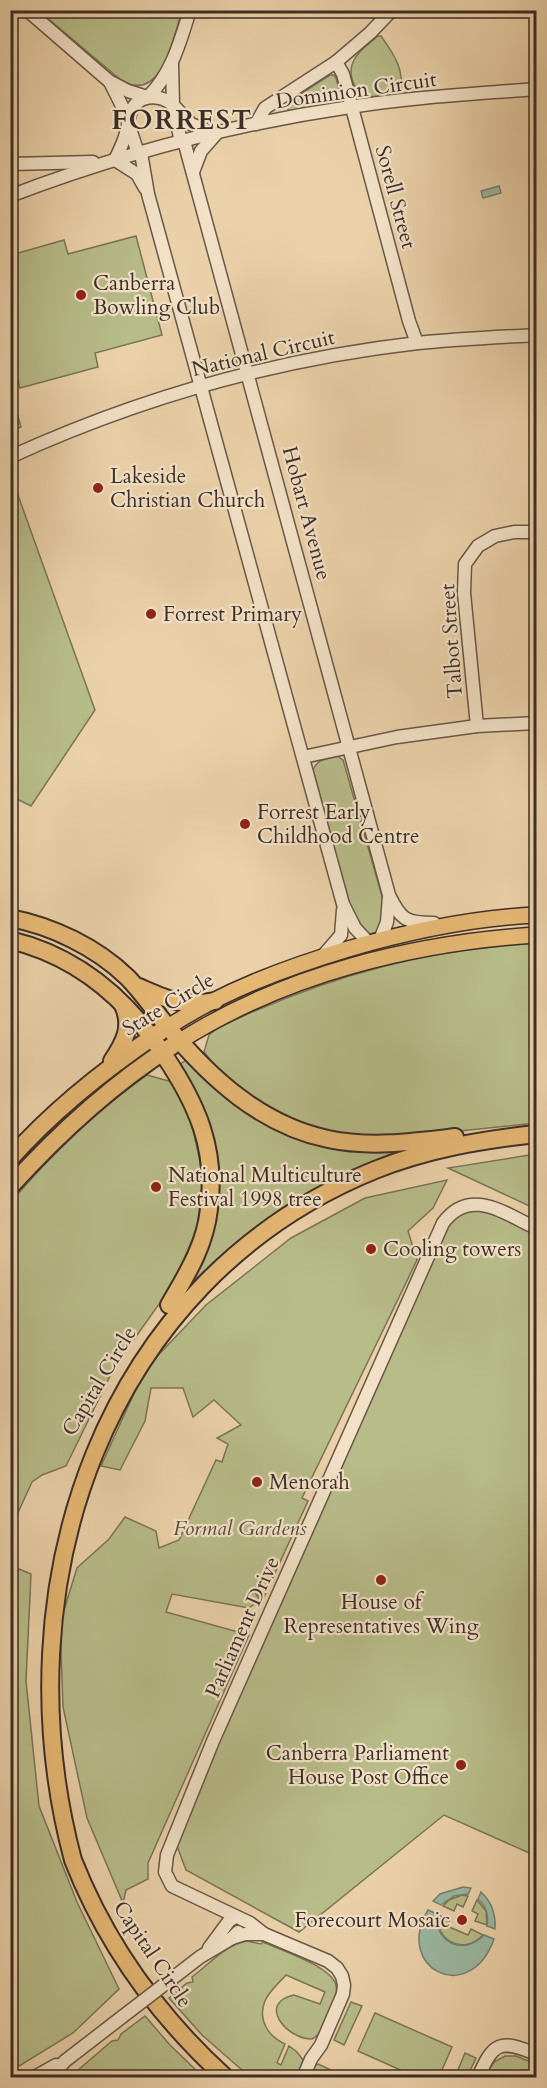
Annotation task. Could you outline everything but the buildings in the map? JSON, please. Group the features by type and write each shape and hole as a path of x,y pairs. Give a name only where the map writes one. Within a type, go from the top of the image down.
{"highway":[{"path":"10,918 40,926 78,943 114,967 135,986 180,1041 209,1071 246,1103 276,1121 317,1137 378,1144 537,1132"},
{"path":"10,940 39,948 72,964 98,981 122,1001 153,1037 188,1093 199,1118 209,1154 211,1184 208,1218 201,1246 193,1265 156,1330"},
{"path":"135,986 178,1003 194,1004 215,1000"},
{"path":"107,1069 126,1036 128,1020 122,1001"},
{"name":"State Circle","path":"10,1159 75,1094 168,1027"},
{"name":"State Circle","path":"10,1187 52,1143 116,1087 180,1041"},
{"path":"37,1130 52,1143"},
{"path":"156,1330 199,1284 233,1254 269,1227 316,1198 377,1169 441,1149 486,1139 537,1132"},
{"name":"Capital Circle","path":"46,1564 64,1499 89,1437 121,1379 156,1330"},
{"name":"Capital Circle","path":"38,1630 38,1697 46,1764 56,1807 73,1860 101,1921 137,1977 178,2031 226,2078"}],"main road":[{"name":"State Circle","path":"168,1027 252,982 321,957 459,923 537,915"},
{"name":"State Circle","path":"180,1041 273,993 352,967 455,943 537,934"},
{"name":"State Circle","path":"352,967 375,943"},
{"path":"375,943 387,950 409,952"}],"street":[{"path":"27,10 109,81 128,91 148,97 161,97 173,105 191,124 216,134 201,151 193,174"},
{"path":"112,161 125,137 134,106 148,97 172,64 190,10"},
{"path":"256,124 265,108 336,62 393,10"},
{"name":"Sorell Street","path":"336,62 342,72 352,106 409,321 417,343"},
{"name":"Hobart Avenue","path":"172,64 173,105 182,142 193,174 248,374 389,895 399,914 407,921 459,923"},
{"path":"109,81 129,122 139,153 148,194 343,904 355,928 375,943"},
{"name":"Dominion Circuit","path":"10,196 139,153 256,124 352,106 537,89"},
{"path":"10,164 112,161 137,174 148,194"},
{"name":"National Circuit","path":"10,457 64,432 202,385 248,374 360,351 417,343 537,335"},
{"name":"Talbot Street","path":"477,726 464,593 465,564 478,546 495,536 514,532 537,532"},
{"path":"303,757 397,737 477,726 537,723"},
{"name":"Hobart Avenue","path":"375,943 387,922 389,895"},
{"path":"321,957 336,944 341,935 343,904"},
{"name":"Parliament Drive","path":"303,2078 321,2045 343,1995 342,1976 337,1968 328,1961 264,1934 254,1925 177,1890 169,1882 164,1868 167,1855 218,1730 443,1223 458,1208 478,1203 537,1228"},
{"path":"50,2078 66,2061 200,1957 232,1938 239,1928 236,1917"},
{"path":"200,1957 236,1917"},
{"name":"Parliament Drive","path":"232,1938 249,1934 264,1934"},
{"path":"478,2078 489,2054 500,2047 516,2046 537,2054"},
{"path":"33,2078 66,2061"}],"green space":[{"path":"39,11 182,11 164,64 157,75 147,83 136,85 122,81"},
{"path":"378,36 381,36 400,69 401,94 379,97 365,95 355,86 352,79 352,67 356,56"},
{"path":"330,75 336,78 342,99 339,103 288,110 288,102"},
{"name":"Canberra Bowling Club","path":"136,236 162,335 95,353 98,367 20,388 11,352 11,255 64,240 68,254"},
{"path":"10,388 21,427 11,431 10,431"},
{"path":"14,484 95,710 31,806 11,796 10,485"},
{"path":"337,756 343,760 386,910 381,931 366,935 353,920 313,770 320,762"},
{"path":"536,943 536,1123 392,1138 323,1132 263,1107 220,1072 204,1052 209,1035 218,1028 333,981 413,959 495,946"},
{"path":"186,1060 231,1099 269,1124 417,1146 350,1174 310,1194 242,1239 196,1279 193,1277 215,1208 179,1065"},
{"path":"147,1075 172,1082 191,1120 203,1176 197,1229 172,1286 115,1366 66,1466 42,1475 32,1482 11,1528 11,1202 75,1134"},
{"path":"536,1154 536,1209 448,1168"},
{"name":"Formal Gardens","path":"447,1180 433,1208 408,1231 417,1260 302,1498 308,1501 264,1597 256,1594 260,1600 249,1608 172,1594 166,1612 249,1635 148,1863 148,1879 126,1890 123,1903 87,1818 63,1707 60,1623 77,1568 109,1539 125,1517 156,1531 159,1548 179,1540 216,1460 222,1462 228,1444 217,1438 241,1425 214,1400 193,1417 183,1388 151,1388 145,1421 120,1470 101,1466 145,1369 206,1305 291,1238 365,1198"},
{"path":"466,1204 536,1230 536,1856 444,1815 299,1932 186,1870 174,1838 443,1223"},
{"path":"19,1569 31,1574 26,1681 39,1806 77,1902 119,1989 73,2033 11,2071 10,1587"},
{"path":"462,1895 468,1896 463,1907 457,1904 454,1911 443,1906 449,1900"},
{"path":"477,1900 486,1911 487,1925 475,1921 478,1914 472,1911"},
{"path":"438,1915 450,1920 447,1926 468,1935 471,1929 483,1935 468,1944 453,1943 441,1932"},
{"path":"247,1941 261,1944 263,1942 304,1959 325,1971 336,1985 335,1998 321,2031 312,2039 293,2033 285,2027 279,2020 278,2005 283,1999 294,1995 320,2004 325,1992 286,1975 265,2001 262,2015 266,2027 274,2037 285,2044 277,2063 281,2065 289,2046 303,2060 299,2077 250,2077 202,2035 169,1998 187,1983 193,1982 192,1977 218,1956 232,1946"},
{"path":"351,2002 362,2006 344,2045 334,2040"},
{"path":"375,2013 452,2047 439,2077 416,2077 358,2051"},
{"path":"145,2016 170,2045 203,2077 70,2077 112,2041 118,2040 121,2034"},
{"path":"465,2053 476,2058 467,2077 455,2077"},
{"path":"505,2056 516,2056 536,2064 536,2077 518,2077 501,2070 498,2077 485,2077 494,2062"},
{"path":"318,2064 331,2070 331,2077 313,2078 312,2072"}],"shaded area":[{"path":"499,186 501,193 483,198 481,191"},
{"path":"463,1887 471,1888 468,1894 454,1896 441,1905 433,1901 440,1894"},
{"path":"481,1892 493,1909 495,1929 487,1926 486,1911 478,1899"},
{"path":"428,1910 437,1914 440,1932 452,1943 468,1945 484,1935 494,1939 483,1960 469,1971 453,1975 439,1972 427,1963 420,1949 420,1931"}],"place":[{"name":"Canberra Bowling Club","path":"81,295"},
{"name":"Lakeside Christian Church","path":"98,488"},
{"name":"Forrest Primary","path":"151,614"},
{"name":"Forrest Early Childhood Centre","path":"245,824"},
{"name":"National Multiculture Festival 1998 tree","path":"156,1187"},
{"name":"Cooling towers","path":"371,1249"},
{"name":"Menorah","path":"257,1482"},
{"name":"House of Representatives Wing","path":"381,1580"},
{"name":"Canberra Parliament House Post Office","path":"461,1765"},
{"name":"Forecourt Mosaic","path":"462,1920"}],"district":[{"name":"FORREST","path":"182,120"}]}
